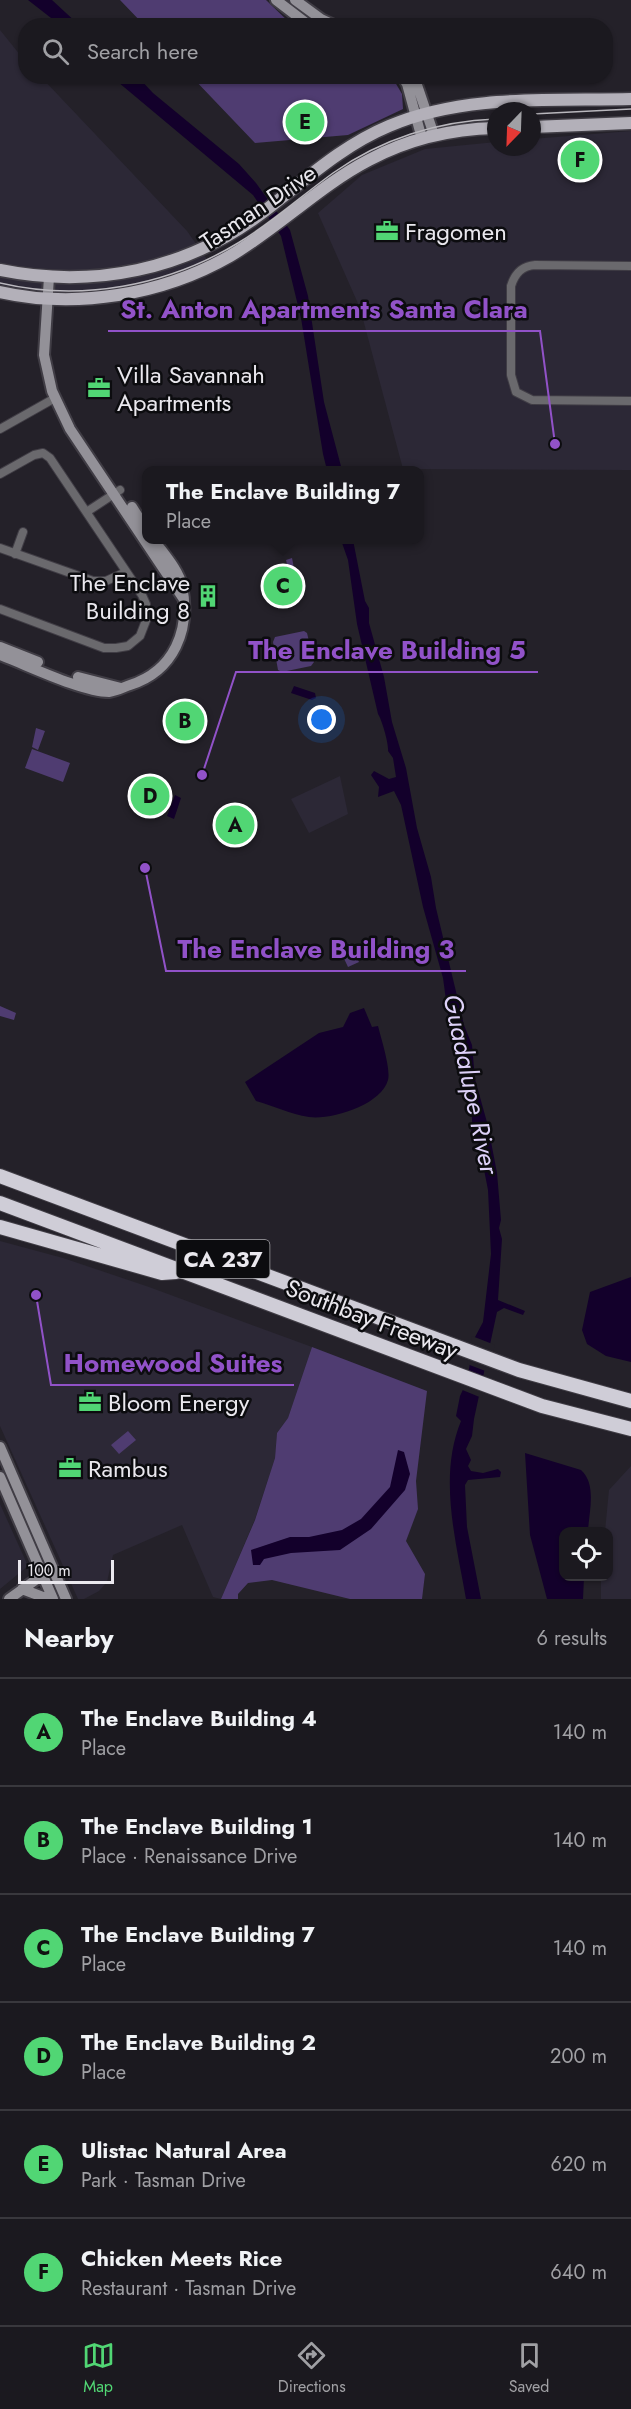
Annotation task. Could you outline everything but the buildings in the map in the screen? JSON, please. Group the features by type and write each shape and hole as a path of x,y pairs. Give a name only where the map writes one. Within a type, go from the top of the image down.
{"highway":[{"name":"Southbay Freeway","path":"0,1176 519,1370 631,1401"},
{"name":"Southbay Freeway","path":"0,1203 514,1396 572,1415 631,1429"},
{"path":"0,1227 162,1273 181,1271"}],"main road":[{"name":"Tasman Drive","path":"0,270 49,277 93,277 141,270 177,260 218,241 250,222 357,140 422,114 480,104 631,99"},
{"path":"541,126 631,123"},
{"name":"Tasman Drive","path":"0,292 48,299 101,297 143,289 184,277 228,257 369,160 428,137 487,129"}],"street":[{"path":"276,0 300,18"},
{"path":"295,0 320,18"},
{"path":"407,84 422,114"},
{"path":"416,84 428,137"},
{"path":"631,266 528,266 517,273 511,286 511,375 516,392 532,400 631,401"},
{"path":"49,277 44,355 57,402 76,426 142,532"},
{"path":"0,429 57,402"},
{"path":"0,474 34,455 43,453 50,458 88,511 146,604 147,618 140,636 128,646 104,648 0,609"},
{"path":"88,511 117,492"},
{"path":"117,492 142,523"},
{"path":"15,554 23,532"},
{"path":"149,544 183,598"},
{"path":"0,655 96,690 111,692 152,675 167,662 177,646 184,624 182,585 176,571 157,544"},
{"path":"0,548 93,582 106,581 126,572"},
{"path":"0,647 88,680 121,688"},
{"path":"0,1447 66,1599"},
{"path":"0,1477 53,1599"},
{"path":"9,1599 41,1574 52,1569"},
{"path":"22,1589 48,1599"}],"shaded area":[{"path":"120,0 266,0 285,18 137,18"},
{"path":"0,30 18,52 18,84 48,84 187,231 211,265 167,282 89,298 0,291"},
{"path":"199,84 396,84 402,94 403,109 348,135 255,143"},
{"path":"631,131 631,470 424,469 424,466 402,466 360,308 318,213 362,175 425,149 487,143 487,156 541,156 541,138"},
{"path":"292,558 299,593 294,594 286,560"},
{"path":"304,631 307,633 314,662 311,666 282,672 278,670 273,642 275,637"},
{"path":"36,728 45,731 38,750 32,747"},
{"path":"32,749 70,763 63,782 25,768"},
{"path":"340,776 348,814 309,833 291,799"},
{"path":"350,943 359,962 348,967 339,948"},
{"path":"0,1006 16,1013 14,1020 0,1016"},
{"path":"0,1241 63,1258 149,1287 312,1347 288,1418 277,1433 275,1458 255,1519 221,1599 213,1597 182,1525 113,1555 107,1582 99,1591 84,1599 78,1599 0,1426"},
{"path":"312,1347 427,1391 416,1481 418,1509 406,1541 425,1574 422,1599 350,1599 272,1580 248,1583 238,1594 238,1599 221,1599 255,1520 275,1458 277,1433 288,1418"},
{"path":"128,1431 136,1440 119,1454 111,1445"},
{"path":"631,1466 631,1599 601,1599 601,1581 613,1581 613,1527 605,1527 609,1490"},
{"path":"0,1504 28,1566 0,1589"}],"water":[{"path":"28,0 52,0 71,18 51,18"},
{"path":"120,84 145,84 239,164 256,183 290,230 308,296 324,402 341,466 326,466 301,318 281,236 253,195"},
{"name":"Guadalupe River","path":"342,544 354,544 365,601 369,608 369,623 384,677 392,722 406,768 417,828 431,877 436,908 464,1025 472,1045 475,1079 488,1126 497,1173 501,1220 499,1228 502,1239 498,1300 525,1311 523,1315 504,1308 497,1312 472,1436 466,1449 471,1460 468,1466 471,1471 483,1473 498,1469 501,1472 500,1477 468,1480 465,1485 467,1527 481,1599 466,1599 454,1532 450,1487 454,1442 461,1421 456,1416 460,1396 467,1381 474,1339 483,1322 491,1254 488,1190 479,1144 471,1132 472,1101 466,1090 448,1015 443,978 423,907 401,805 394,791 378,797 379,787 371,775 374,771 389,779 396,777 393,758 388,751 385,732 378,714 357,624 348,560"},
{"path":"294,686 315,693 316,698 312,700 291,693"},
{"path":"175,795 181,798 174,819 167,816"},
{"path":"364,1008 372,1027 378,1026 389,1075 384,1089 376,1097 354,1109 319,1117 295,1114 256,1101 245,1082 319,1033 343,1027 350,1013"},
{"path":"631,1277 631,1362 606,1356 587,1344 582,1330 590,1292"},
{"path":"398,1450 404,1452 410,1474 405,1490 371,1529 340,1550 291,1553 264,1559 260,1565 253,1565 251,1550 290,1537 309,1537 342,1530 361,1519 390,1487"},
{"path":"525,1453 581,1470 591,1490 588,1527 559,1527 559,1581 584,1581 583,1599 547,1599 530,1535"}],"pier":[{"path":"472,1336 495,1345 488,1372 467,1364"},
{"path":"466,1370 487,1378 482,1398 460,1389"}],"tram line":[{"path":"541,114 631,109"},
{"path":"0,283 61,291 92,290 153,280 211,258 238,243 275,218 333,173 371,150 432,128 487,119"}],"place":[{"name":"Ulistac Natural Area","path":"305,122"},
{"name":"Chicken Meets Rice","path":"580,160"},
{"name":"Fragomen","path":"387,231"},
{"name":"Villa Savannah Apartments","path":"99,388"},
{"name":"St. Anton Apartments Santa Clara","path":"555,444"},
{"name":"The Enclave Building 7","path":"283,586"},
{"name":"The Enclave Building 8","path":"208,596"},
{"name":"The Enclave Building 1","path":"185,721"},
{"name":"The Enclave Building 5","path":"202,775"},
{"name":"The Enclave Building 2","path":"150,796"},
{"name":"The Enclave Building 4","path":"235,825"},
{"name":"The Enclave Building 3","path":"145,868"},
{"name":"Homewood Suites","path":"36,1295"},
{"name":"Bloom Energy","path":"90,1402"},
{"name":"Rambus","path":"70,1468"}]}
